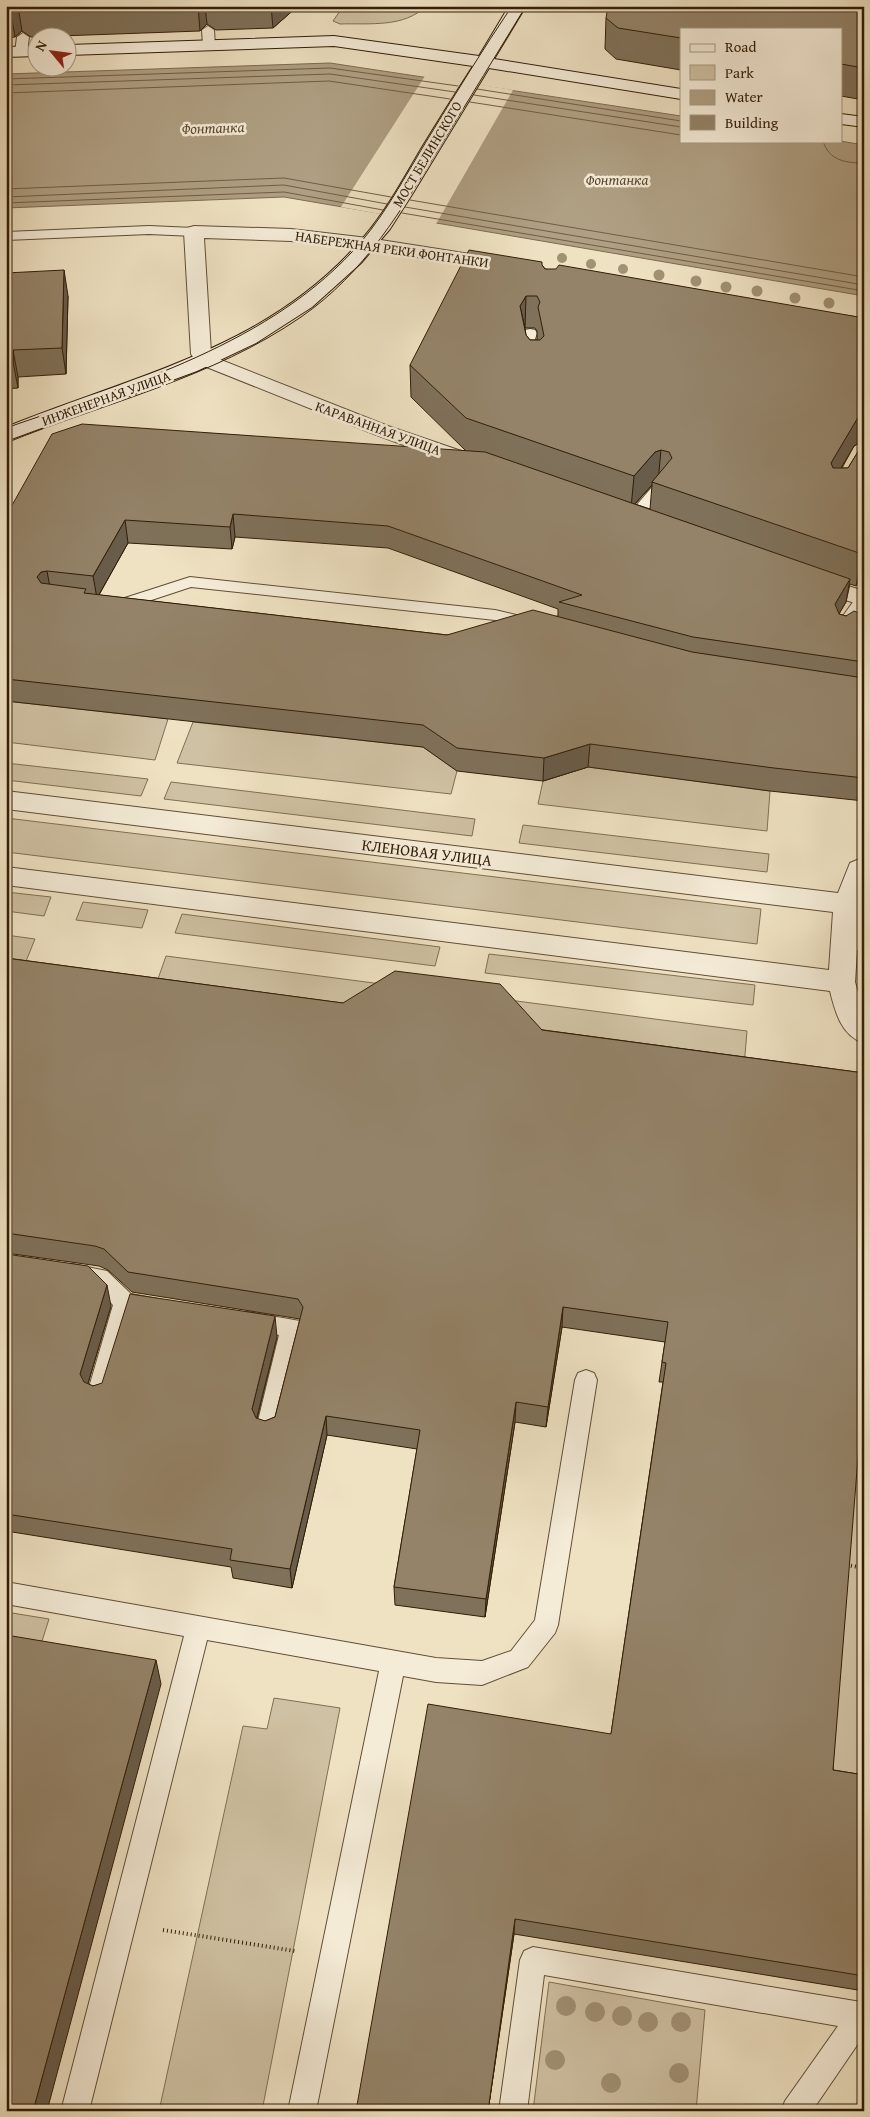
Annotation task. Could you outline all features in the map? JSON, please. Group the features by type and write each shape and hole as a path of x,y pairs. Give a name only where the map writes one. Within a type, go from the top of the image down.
{"street":[{"name":"МОСТ БЕЛИНСКОГО","path":"206,360 248,340 299,309 323,290 368,244 390,216 518,6"},
{"path":"78,49 209,38 334,41 484,62 680,94"},
{"path":"842,119 864,122"},
{"path":"194,232 202,354 206,360"},
{"name":"НАБЕРЕЖНАЯ РЕКИ ФОНТАНКИ","path":"194,232 291,235 368,244 522,268"},
{"name":"ИНЖЕНЕРНАЯ УЛИЦА","path":"6,435 58,414 156,381 206,360"},
{"name":"КАРАВАННАЯ УЛИЦА","path":"206,360 381,430 484,466"},
{"path":"790,574 864,599"},
{"name":"КЛЕНОВАЯ УЛИЦА","path":"6,800 848,904"},
{"path":"864,866 859,870 848,904 854,943 842,982 849,1014 864,1033"},
{"path":"6,876 842,982"}],"lane":[{"name":"НАБЕРЕЖНАЯ РЕКИ ФОНТАНКИ","path":"6,236 149,230 194,232"},
{"path":"530,333 528,339 534,367"},
{"path":"634,519 659,489"},
{"path":"94,606 112,608 190,582 495,615 551,630"},
{"path":"841,631 864,599"},
{"path":"53,1270 99,1277 125,1302 174,1310"},
{"path":"98,1394 125,1302"},
{"path":"224,1317 292,1328 267,1429"},
{"path":"6,1593 436,1670 482,1673 520,1660 546,1625 586,1380"},
{"path":"75,2111 198,1627"},
{"path":"302,2111 393,1662"},
{"path":"513,2111 533,1960 862,2016 794,2111"}],"path":[{"path":"845,1565 864,1568"},
{"path":"123,1923 333,1958"}],"green space":[{"path":"380,6 426,6 408,18 386,23 340,24 333,21 342,8 363,9"},
{"path":"6,701 168,719 155,760 6,742"},
{"path":"193,722 423,747 457,771 451,794 177,763"},
{"path":"6,763 148,779 141,796 6,780"},
{"path":"588,767 770,791 767,831 538,804 543,781"},
{"path":"171,782 475,819 472,836 164,799"},
{"path":"6,818 761,909 757,944 6,852"},
{"path":"523,825 769,854 767,872 519,843"},
{"path":"6,892 51,897 44,916 6,911"},
{"path":"83,902 148,910 142,928 76,920"},
{"path":"182,914 440,947 435,966 175,933"},
{"path":"6,935 35,939 18,981 6,979"},
{"path":"489,954 755,985 753,1005 485,973"},
{"path":"166,956 397,986 344,1025 151,999"},
{"path":"501,999 747,1031 743,1079 541,1052"},
{"path":"864,1371 864,1793 828,1787"},
{"path":"6,1612 49,1619 37,1657 6,1651"},
{"path":"274,1698 340,1708 262,2111 159,2111 243,1726 267,1729"},
{"path":"549,1982 705,2010 696,2111 533,2111"}],"water":[{"name":"Фонтанка","path":"330,63 680,116 680,142 842,141 864,145 864,296 284,197 6,208 6,74 28,73 28,78 78,78 78,72"}],"pier":[{"path":"425,76 513,90 436,224 341,207"}],"building":[{"path":"608,6 864,6 864,68 842,64 842,28 680,28 680,38 618,28 606,18"},
{"path":"469,250 542,262 545,269 556,269 559,265 864,318 864,411 860,414 831,463 833,468 848,468 864,442 864,551 862,554 652,482 672,458 669,452 661,450 655,452 634,476 466,418 410,365","holes":["526,296 537,296 540,302 538,307 544,336 540,340 530,340 526,335 520,306"]},
{"path":"64,270 62,348 13,350 13,362 6,362 6,273"},
{"path":"82,424 485,452 850,579 835,604 839,614 846,616 854,611 864,615 864,662 693,637 559,602 582,595 388,526 233,514 230,527 125,520 93,576 47,571 41,572 37,577 41,583 86,589 84,593 447,635 533,610 692,652 864,678 864,778 590,744 544,758 457,748 423,725 6,679 6,516 52,434"},
{"path":"6,958 343,1003 395,971 500,984 542,1030 864,1073 864,1383 833,1770 864,1775 864,1976 515,1919 488,2111 356,2111 428,1704 611,1734 666,1363 662,1362 668,1322 563,1307 548,1407 516,1402 486,1599 394,1587 420,1430 326,1416 290,1569 230,1560 232,1549 6,1514 6,1254 88,1266 107,1285 80,1374 84,1382 93,1386 102,1383 130,1294 275,1316 252,1409 256,1418 265,1421 275,1417 303,1307 298,1299 128,1272 104,1249 95,1246 6,1233"},
{"path":"6,1635 156,1660 33,2111 6,2111"}],"tram line":[{"path":"6,428 101,395 197,357 242,334 286,308 326,278 361,242 380,217 512,6"},
{"path":"6,443 157,388 232,357 301,317 324,300 363,260 396,216 526,6"}]}
